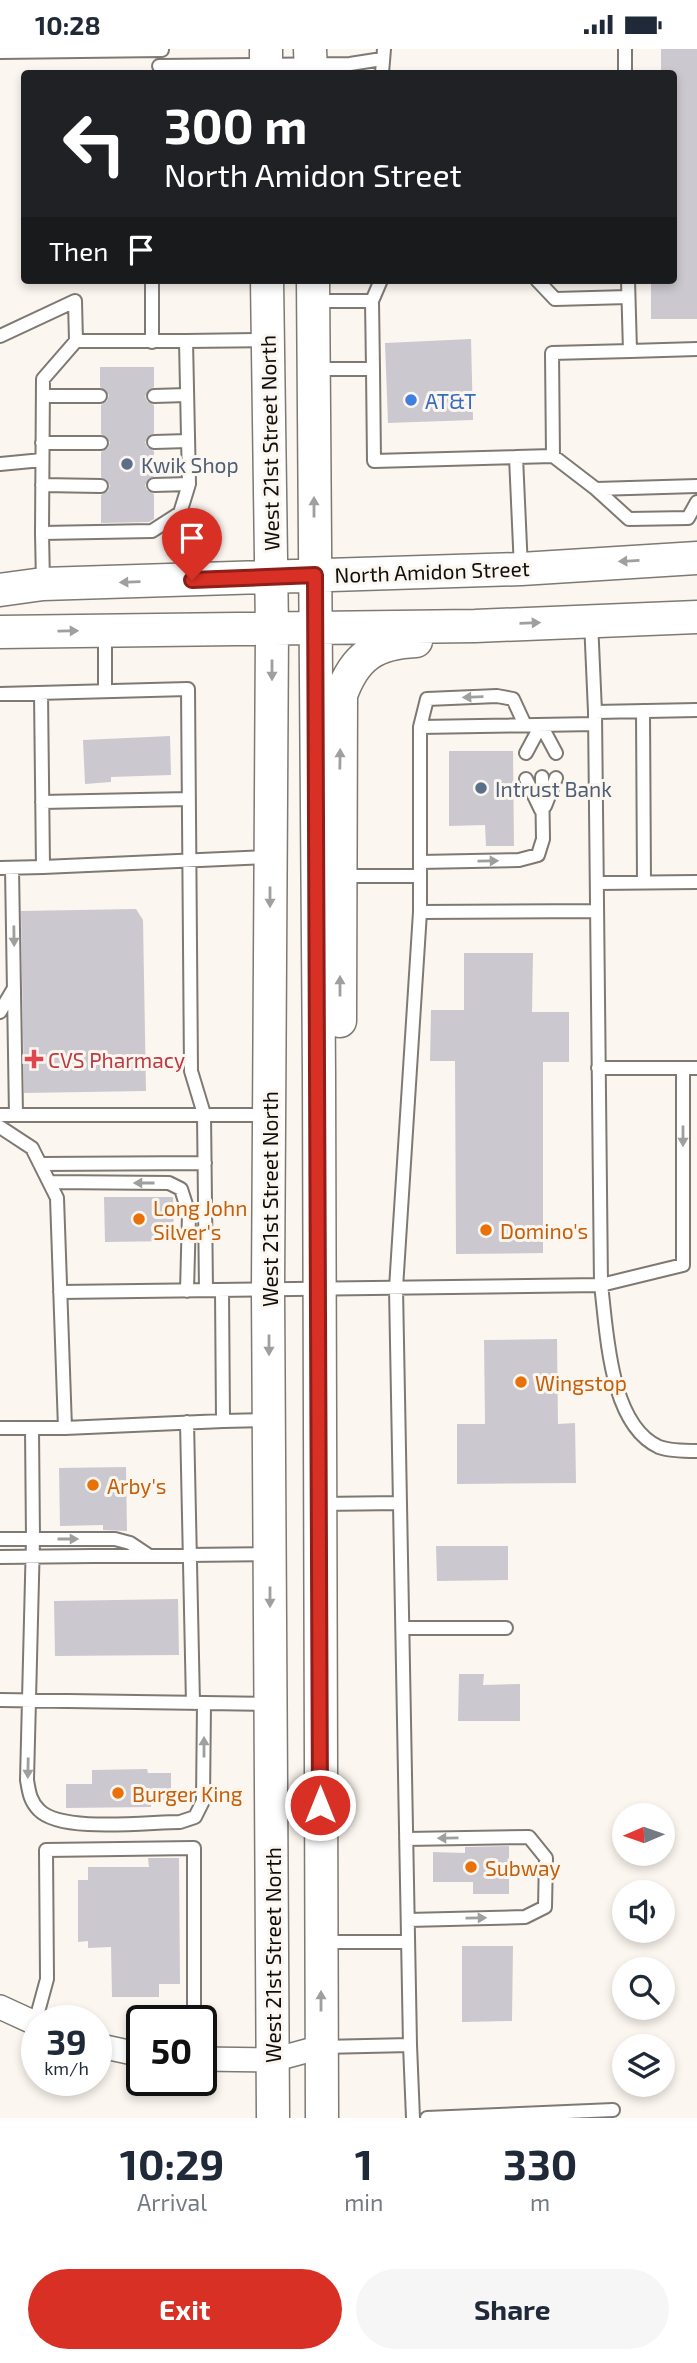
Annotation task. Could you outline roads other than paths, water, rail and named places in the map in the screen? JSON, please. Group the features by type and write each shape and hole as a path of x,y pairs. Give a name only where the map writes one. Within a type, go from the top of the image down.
{"main road":[{"name":"West 21st Street North","path":"267,284 272,629 268,1290 273,2118"},
{"name":"West 21st Street North","path":"313,291 319,1075 322,2118"},
{"name":"North Amidon Street","path":"0,590 43,584 521,569 697,558"},
{"path":"0,632 475,625 697,617"},
{"path":"319,1075 341,1019 341,695 349,674 374,650 391,642 459,640 475,625"}],"street":[{"path":"0,2007 21,2017"},
{"path":"217,2059 273,2060 321,2047"}],"lane":[{"path":"625,49 625,70"},
{"path":"0,52 162,50 158,70 266,62 350,64 383,54"},
{"path":"152,284 152,342"},
{"path":"379,284 372,301 374,461 553,456 629,519 688,518 697,502"},
{"path":"541,284 555,299 628,297"},
{"path":"628,284 630,351"},
{"path":"313,291 372,301"},
{"path":"0,336 75,301 76,341 43,379 43,584"},
{"path":"76,341 267,340"},
{"path":"41,533 152,531 180,513 189,484 186,341"},
{"path":"553,456 552,353 697,349"},
{"path":"313,369 373,369"},
{"path":"154,396 187,395"},
{"path":"43,396 100,396"},
{"path":"154,442 188,441"},
{"path":"42,443 101,443"},
{"path":"516,457 521,569"},
{"path":"0,464 42,460"},
{"path":"154,485 189,484"},
{"path":"42,485 101,487"},
{"path":"596,489 697,486"},
{"path":"590,621 595,718 600,1285 612,1372 631,1422 659,1447 697,1451"},
{"path":"105,630 105,691"},
{"path":"0,694 188,689 191,1071 204,1114 206,1290"},
{"path":"41,693 43,867"},
{"path":"413,2118 396,1288 420,912 420,727 427,699 497,696 513,699 524,725"},
{"path":"420,727 541,725 643,711 697,710"},
{"path":"643,711 644,882"},
{"path":"541,725 542,751"},
{"path":"526,753 541,725"},
{"path":"541,725 556,753"},
{"path":"420,862 519,860 538,855 543,839 542,778"},
{"path":"543,813 556,778"},
{"path":"526,779 543,813"},
{"path":"42,802 189,799"},
{"path":"16,1115 15,987 6,867 271,857"},
{"path":"340,876 420,876"},
{"path":"597,883 697,882"},
{"path":"420,912 597,911"},
{"path":"0,1012 15,987"},
{"path":"598,1068 697,1068"},
{"path":"60,1292 600,1285 683,1265 682,1068"},
{"path":"0,1115 269,1115"},
{"path":"0,1127 32,1148 58,1198 65,1428"},
{"path":"40,1164 205,1163"},
{"path":"50,1182 169,1182 181,1189 189,1214 187,1291"},
{"path":"222,1290 223,1421"},
{"path":"0,1428 269,1420"},
{"path":"32,1428 30,1798 41,1812 61,1823 180,1822 195,1817 203,1801 190,1554 187,1422"},
{"path":"319,1504 400,1503"},
{"path":"0,1539 115,1539 130,1543 148,1555"},
{"path":"0,1557 270,1554"},
{"path":"403,1628 506,1627"},
{"path":"0,1700 271,1704"},
{"path":"407,1839 529,1837 546,1859 545,1907 525,1917 408,1920"},
{"path":"41,2005 47,1979 46,1850 194,1848 194,2005"},
{"path":"321,1942 408,1942"},
{"path":"321,2047 410,2045"},
{"path":"427,2118 612,2110"}],"place":[{"name":"AT&T","path":"411,400"},
{"name":"Kwik Shop","path":"127,464"},
{"name":"Intrust Bank","path":"481,788"},
{"name":"CVS Pharmacy","path":"34,1059"},
{"name":"Long John Silver's","path":"139,1219"},
{"name":"Domino's","path":"486,1230"},
{"name":"Wingstop","path":"521,1382"},
{"name":"Arby's","path":"93,1485"},
{"name":"Burger King","path":"118,1793"},
{"name":"Subway","path":"471,1867"}]}
